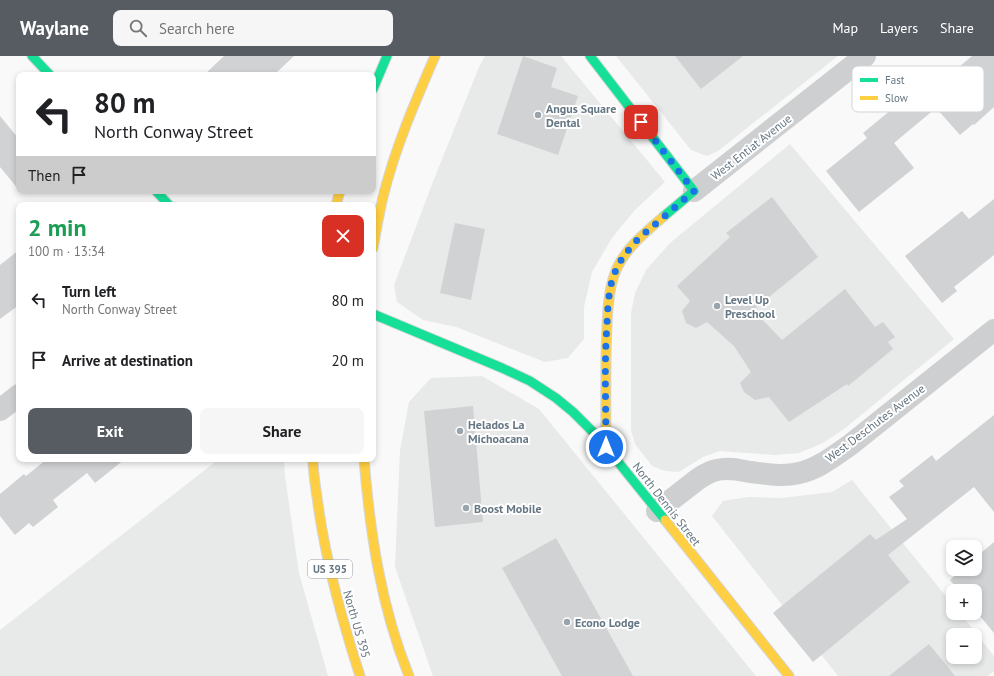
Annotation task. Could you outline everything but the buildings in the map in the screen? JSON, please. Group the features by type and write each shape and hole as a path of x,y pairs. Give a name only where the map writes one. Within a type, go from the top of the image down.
{"main road":[{"path":"32,56 47,72"},
{"path":"376,82 387,56"},
{"path":"376,233 383,198 402,137 415,101 435,56"},
{"path":"590,56 694,191"},
{"name":"West Entiat Avenue","path":"606,447 605,343 610,288 616,270 631,247 639,238 694,191"},
{"path":"159,194 166,202"},
{"name":"North Dennis Street","path":"376,315 512,373 549,393 567,407 606,447 789,676"},
{"name":"North US 395","path":"313,462 319,512 326,553 349,644 360,676"},
{"path":"364,462 369,515 375,557 395,640 409,676"}],"street":[{"name":"West Entiat Avenue","path":"852,66 865,56"},
{"name":"West Entiat Avenue","path":"694,191 852,66"},
{"name":"West Deschutes Avenue","path":"657,512 698,479 717,470 732,469 774,475 788,475 804,472 820,465 850,445 994,330"},
{"path":"0,410 16,397"}],"shaded area":[{"path":"485,56 561,56 665,182 635,210 612,238 592,272 584,307 584,339 568,358 545,362 456,327 423,320 397,302 394,285 434,179 479,67"},
{"path":"616,56 838,56 718,151 707,156 691,150"},
{"path":"790,144 954,339 844,429 823,443 799,453 775,455 720,451 703,457 679,472 665,471 652,466 635,444 631,430 631,313 635,293 646,270 670,243"},
{"path":"482,376 539,409 756,676 433,676 395,567 400,450 409,402 431,378"},
{"path":"215,462 284,462 299,573 328,676 0,676 0,630"},
{"path":"852,480 946,596 946,620 966,620 972,628 946,628 946,664 982,664 982,641 994,656 994,671 988,676 838,676 712,516 723,501 748,497 781,498 832,492"}],"traffic: fast":[{"path":"32,56 47,72"},
{"path":"376,82 387,56"},
{"path":"590,56 694,191 663,217"},
{"path":"159,194 166,202"},
{"path":"376,315 502,368 530,381 556,398 592,431 665,520"}],"traffic: slow":[{"path":"376,232 383,197 399,143 435,56"},
{"path":"337,202 339,194"},
{"path":"606,447 606,340 611,288 618,266 627,252 663,217"},
{"path":"313,462 325,548 341,613 360,676"},
{"path":"364,462 373,542 378,569 391,623 409,676"},
{"path":"665,520 789,676"}],"place":[{"name":"Angus Square Dental","path":"538,115"},
{"name":"Level Up Preschool","path":"717,306"},
{"name":"Helados La Michoacana","path":"460,431"},
{"name":"Boost Mobile","path":"466,508"},
{"name":"Econo Lodge","path":"567,622"}],"route":[{"path":"606,447 605,343 610,288 616,270 623,258 639,238 694,191 641,122"}]}
